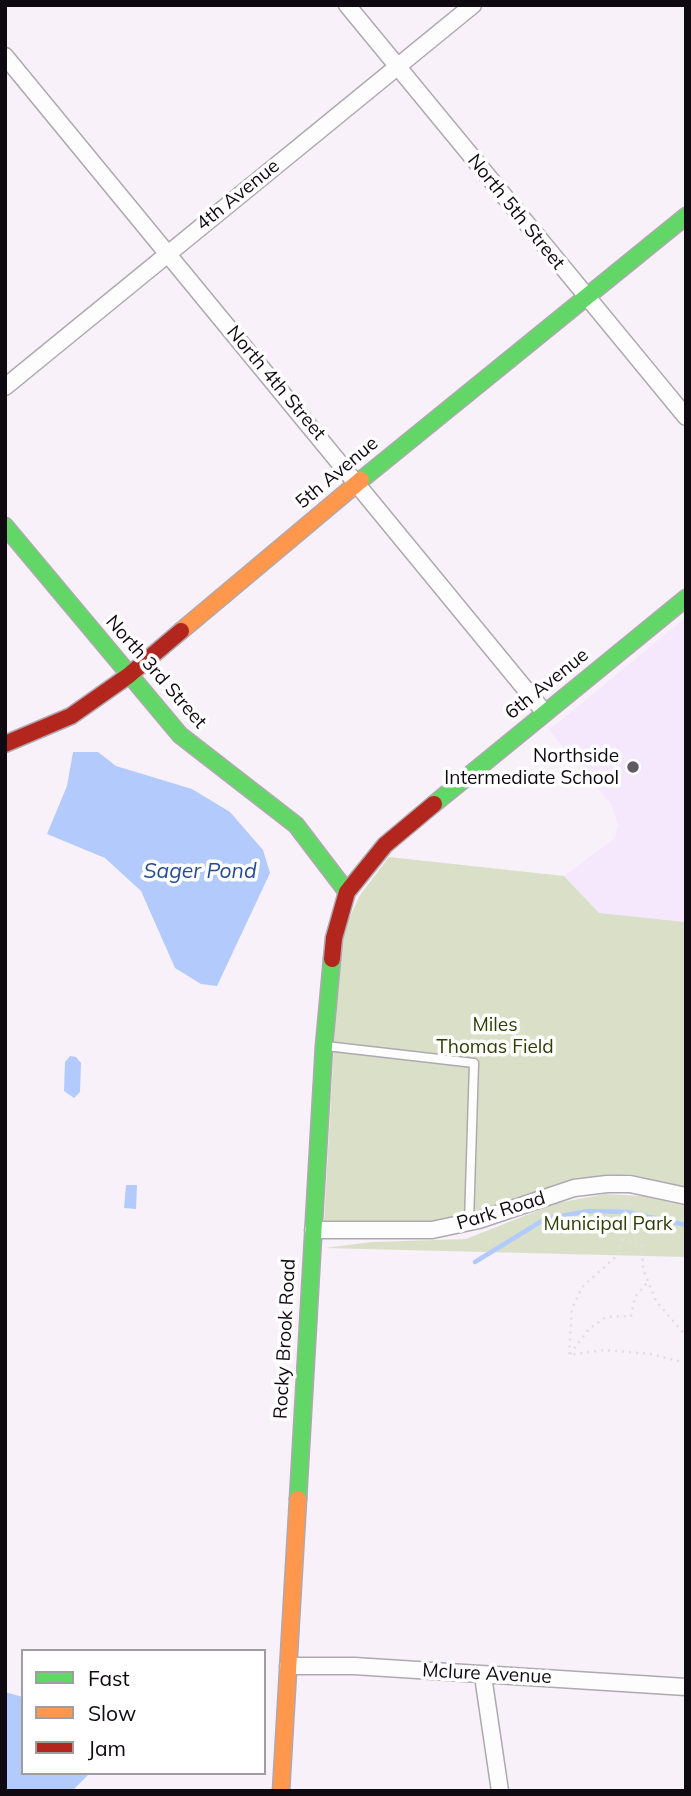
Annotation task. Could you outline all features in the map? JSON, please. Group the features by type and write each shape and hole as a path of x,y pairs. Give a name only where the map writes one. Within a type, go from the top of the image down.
{"street":[{"name":"North 5th Street","path":"347,5 686,417"},
{"name":"4th Avenue","path":"5,387 473,5"},
{"name":"North 4th Street","path":"5,55 545,713"},
{"name":"5th Avenue","path":"5,744 71,716 128,676 358,482 686,216"},
{"name":"North 3rd Street","path":"5,526 180,736 296,825 347,891"},
{"name":"6th Avenue","path":"347,891 385,845 686,598"},
{"name":"Rocky Brook Road","path":"281,1791 324,1046 334,938 347,891"},
{"name":"Park Road","path":"313,1230 432,1230 469,1222 574,1188 607,1184 630,1184 686,1196"},
{"name":"Mclure Avenue","path":"288,1666 354,1666 483,1676 686,1686"},
{"path":"483,1676 499,1791"}],"lane":[{"path":"324,1046 474,1063 469,1222"}],"path":[{"path":"569,1355 572,1309 582,1287 619,1254 628,1197"},
{"path":"622,1240 642,1244 643,1269 656,1301 686,1336"},
{"path":"569,1355 589,1329 606,1317 631,1316 635,1297 648,1282"},
{"path":"569,1355 604,1350 651,1354 686,1363"}],"shaded area":[{"name":"Northside Intermediate School","path":"686,617 686,922 599,913 564,876 615,838 618,824 611,804 549,730"}],"green space":[{"name":"Miles Thomas Field","path":"389,857 564,876 599,913 686,922 686,1187 629,1174 575,1178 457,1218 432,1222 324,1221 338,973 344,929 360,895"},
{"name":"Municipal Park","path":"605,1194 642,1196 686,1206 686,1257 324,1248 372,1242 466,1239 557,1203"}],"water":[{"name":"Sager Pond","path":"73,752 98,752 116,766 192,789 230,812 263,850 270,873 217,986 201,984 175,968 141,891 105,858 47,834 67,786"},
{"path":"70,1056 76,1057 81,1063 80,1092 74,1098 64,1091 65,1062"},
{"path":"126,1185 137,1185 136,1209 124,1208"},
{"path":"5,1692 21,1696 21,1775 88,1775 72,1791 5,1791"}],"waterway":[{"path":"475,1262 545,1219 588,1211 627,1212 686,1225"}],"traffic: fast":[{"path":"361,480 686,216"},
{"path":"5,526 180,735 296,825 347,892"},
{"path":"434,804 686,598"},
{"path":"298,1499 324,1046 332,959"}],"traffic: slow":[{"path":"181,631 361,480"},
{"path":"281,1791 298,1499"}],"traffic: jam":[{"path":"5,744 71,716 128,676 181,631"},
{"path":"332,959 334,938 347,892 385,845 434,804"}],"place":[{"name":"Northside Intermediate School","path":"633,767"}]}
